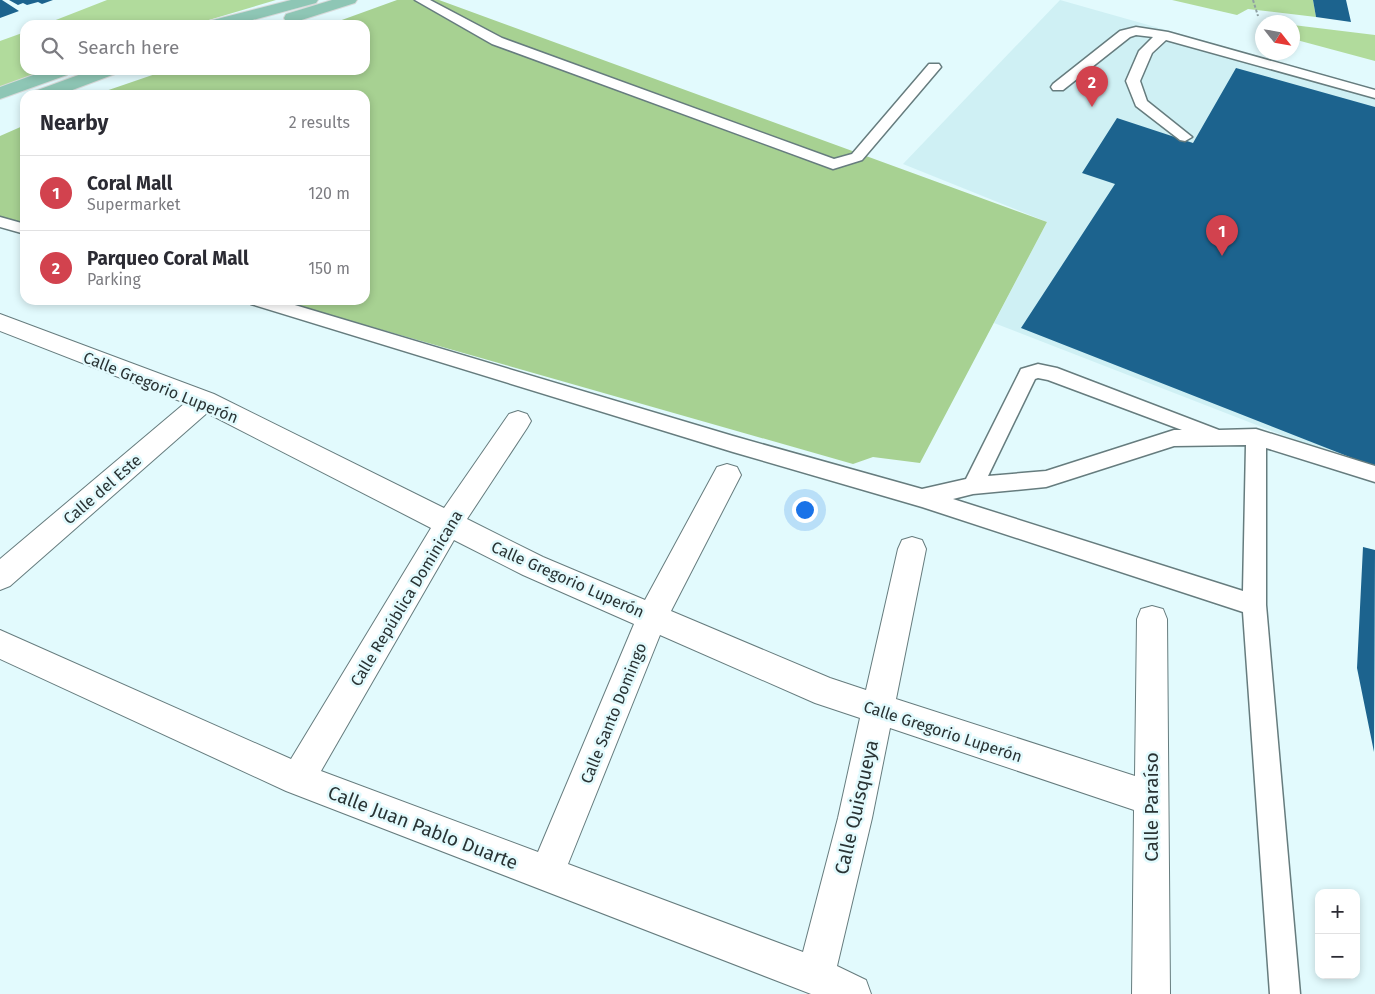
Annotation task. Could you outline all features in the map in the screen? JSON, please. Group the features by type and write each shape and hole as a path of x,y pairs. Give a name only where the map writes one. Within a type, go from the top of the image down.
{"main road":[{"path":"234,20 310,0"},
{"path":"285,20 349,0"},
{"path":"0,93 51,75"},
{"path":"55,90 96,75"},
{"path":"0,112 20,104"}],"street":[{"name":"Calle Gregorio Luperón","path":"6,331 205,401 533,566 826,692 1151,798"},
{"name":"Calle del Este","path":"0,577 205,401"},
{"name":"Calle República Dominicana","path":"298,779 449,523 518,420"},
{"name":"Calle Santo Domingo","path":"546,875 652,618 727,475"},
{"name":"Calle Quisqueya","path":"816,976 855,818 912,549"},
{"name":"Calle Paraíso","path":"1151,994 1152,619"},
{"name":"Calle Juan Pablo Duarte","path":"0,644 298,779 546,875 816,976 852,994"}],"lane":[{"path":"421,0 497,41 833,164 856,157 934,66"},
{"path":"1058,87 1125,34 1136,31 1163,35 1375,94"},
{"path":"1163,35 1146,51 1133,81 1141,103 1185,138"},
{"path":"0,222 20,228"},
{"path":"274,305 733,444 922,498 1254,605"},
{"path":"973,486 1028,374 1038,371 1050,373 1220,437"},
{"path":"922,498 973,486 1046,479 1174,438 1256,437 1375,474"},
{"path":"1256,437 1254,605 1286,994"}],"path":[{"path":"1253,0 1258,15"}],"shaded area":[{"path":"1060,0 1255,55 1255,60 1272,60 1375,89 1375,471 994,323 1047,222 903,164"}],"green space":[{"path":"107,0 276,0 209,20 56,20"},
{"path":"397,0 439,0 1047,222 920,463 873,457 853,464 295,305 370,305 370,90 109,90 152,75 370,75 370,20 342,20"},
{"path":"1172,0 1313,0 1316,17 1248,9 1237,15"},
{"path":"1300,26 1375,35 1375,61 1300,41"},
{"path":"20,34 20,75 32,75 0,87 0,41"},
{"path":"20,127 20,228 0,222 0,136"}],"building":[{"path":"0,0 2,0 19,11 0,18"},
{"path":"9,0 53,0 42,4 38,2 18,5"},
{"path":"1313,0 1346,0 1351,22 1316,17"},
{"path":"1236,68 1375,107 1375,467 1021,328 1115,184 1082,173 1117,118 1193,143"},
{"path":"1363,547 1375,550 1374,752 1357,668"}],"place":[{"name":"Parqueo Coral Mall","path":"1092,107"},
{"name":"Coral Mall","path":"1222,256"}]}
